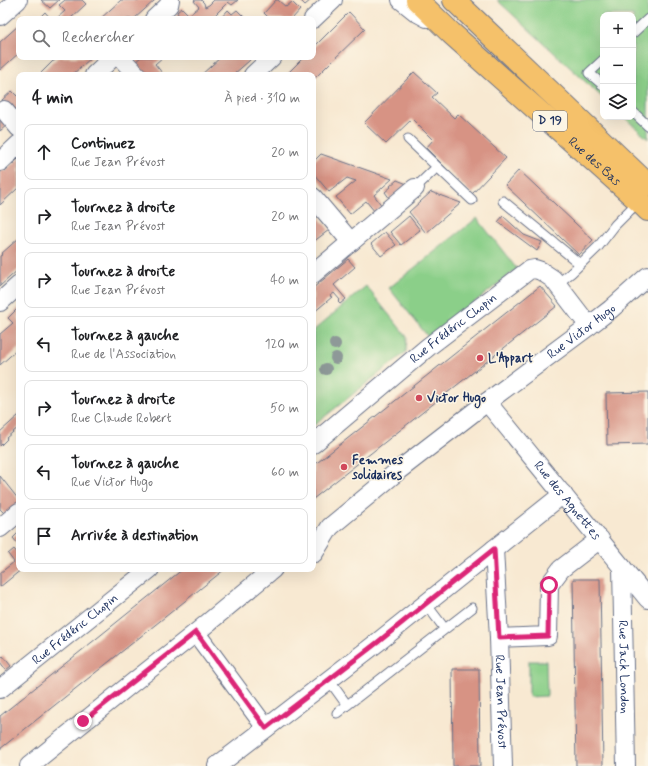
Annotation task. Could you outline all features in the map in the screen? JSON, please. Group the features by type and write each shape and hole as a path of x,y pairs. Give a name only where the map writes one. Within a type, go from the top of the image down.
{"main road":[{"name":"Rue des Bas","path":"417,0 452,33 645,199"},
{"name":"Rue des Bas","path":"458,3 645,199"}],"street":[{"path":"0,16 18,0"},
{"path":"157,16 169,5 170,0"},
{"path":"315,16 333,0"},
{"name":"Rue des Bas","path":"401,0 416,12 452,33"},
{"path":"97,72 110,60"},
{"path":"123,60 134,72"},
{"path":"256,72 269,60"},
{"path":"4,110 16,124"},
{"path":"0,162 16,147"},
{"path":"316,272 415,188"},
{"path":"316,200 352,242"},
{"name":"Rue Frédéric Chopin","path":"316,441 428,347 529,270 534,268 553,279 589,326"},
{"name":"Rue Victor Hugo","path":"316,548 330,526 487,402 611,309 648,276"},
{"path":"0,302 16,288"},
{"name":"Rue des Agnettes","path":"487,402 648,599"},
{"path":"217,766 426,604 563,494"},
{"path":"0,528 16,515"},
{"name":"Rue Jean Prévost","path":"499,638 548,636 549,585 561,569 600,539"},
{"name":"Rue Jean Prévost","path":"494,549 499,638 503,766"},
{"name":"Rue Jack London","path":"622,567 626,766"},
{"name":"Rue Frédéric Chopin","path":"0,689 146,572"},
{"path":"29,766 269,572"},
{"path":"196,632 266,728"}],"lane":[{"path":"636,30 648,19"},
{"path":"600,63 589,73 600,82"},
{"path":"636,115 648,126"},
{"path":"408,139 472,200"},
{"path":"415,188 437,167"},
{"path":"557,284 571,273 598,247 616,225 645,199"},
{"path":"503,201 580,264"},
{"path":"426,604 445,629"},
{"path":"337,713 472,608"},
{"path":"329,680 348,705"}],"green space":[{"path":"497,0 648,0 648,139 627,120 636,120 636,12 600,12 600,95"},
{"path":"477,218 517,269 429,338 389,288"},
{"path":"366,286 407,337 406,352 316,424 316,328"},
{"path":"529,661 546,661 547,696 529,697"}],"building":[{"path":"41,0 59,0 50,8"},
{"path":"65,0 82,0 86,4 73,16 59,16 65,11 59,5"},
{"path":"121,0 155,0 137,16 103,16"},
{"path":"201,0 205,7 214,0 238,0 232,5 228,2 214,16 176,16 178,14 177,12 182,8 189,15 199,7 194,1"},
{"path":"276,0 286,7 292,2 300,10 295,16 267,16 264,13"},
{"path":"300,0 311,0 305,5"},
{"path":"228,10 232,14 237,10 243,16 223,16"},
{"path":"45,12 48,16 41,16"},
{"path":"349,12 365,29 316,77 316,72 289,72 301,60 316,60 316,45"},
{"path":"16,28 16,56 0,70 0,42"},
{"path":"89,60 75,72 42,72 54,61"},
{"path":"137,60 160,60 155,64 161,72 143,72 135,62"},
{"path":"218,60 250,60 236,72 204,72"},
{"path":"414,72 437,93 432,97 454,118 458,114 506,158 472,194 426,148 433,140 412,119 386,144 364,123"},
{"path":"12,91 16,95 16,115 2,100"},
{"path":"0,118 7,125 0,131"},
{"path":"321,154 392,179 374,195 382,206 375,212 366,201 350,214 336,197 356,181 347,178 329,192 316,177 316,159"},
{"path":"16,161 16,190 0,205 0,173 3,169 5,171"},
{"path":"519,170 593,240 579,255 505,185"},
{"path":"397,180 407,184 390,199 385,192"},
{"path":"431,192 461,203 426,233 409,212"},
{"path":"317,215 329,230 316,240"},
{"path":"409,216 420,230 401,245 390,232"},
{"path":"503,216 524,235 542,242 537,251 498,222"},
{"path":"385,232 396,245 381,256 371,244"},
{"path":"16,241 16,272 0,286 0,256 2,255 1,254"},
{"path":"348,259 355,267 334,285 346,299 340,304 338,302 340,300 334,293 330,296 332,297 316,310 316,286"},
{"name":"Victor Hugo","path":"540,286 557,306 316,497 316,464"},
{"path":"16,310 16,351 0,365 0,334 13,323 8,318"},
{"path":"648,392 648,444 607,445 606,393"},
{"path":"16,418 16,430 6,438 7,439 0,446 0,432"},
{"path":"0,476 16,496 16,510 8,517 0,509"},
{"path":"14,549 16,551 16,572 18,572 0,587 0,573 14,562 8,554"},
{"path":"179,572 221,572 0,749 0,716"},
{"path":"573,579 600,579 603,766 576,766"},
{"path":"3,656 11,666 6,670 0,662 0,659"},
{"path":"452,669 479,669 480,766 453,766"}],"place":[{"name":"L'Appart","path":"480,358"},
{"name":"Victor Hugo","path":"419,398"},
{"name":"Femmes solidaires","path":"344,467"}],"route":[{"path":"83,721 196,632 266,728 378,642 494,549 499,638 548,636 549,585"}]}
